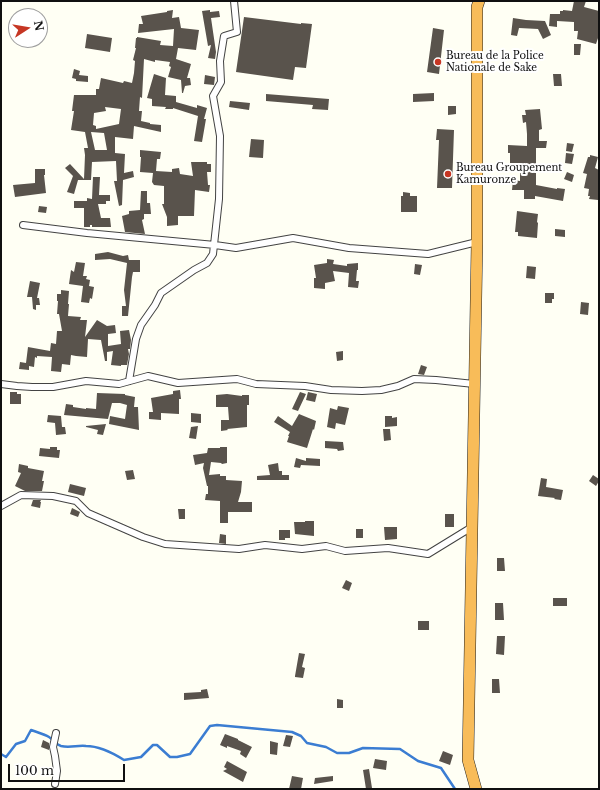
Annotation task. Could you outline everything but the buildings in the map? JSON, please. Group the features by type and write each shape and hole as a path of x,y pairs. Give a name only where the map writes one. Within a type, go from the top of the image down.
{"highway":[{"path":"476,789 468,760 477,242 477,7 479,1"}],"street":[{"path":"129,381 136,339 141,325 155,305 161,293 194,270 208,263 213,254 219,199 220,136 213,96 221,82 220,61 224,36 237,32 234,1"},
{"path":"23,225 236,248 292,238 349,248 428,254 477,242"},
{"path":"1,384 53,387 86,381 119,384 148,376 178,383 237,379 256,384 305,386 331,390 362,391 381,390 398,386 414,379 474,384"},
{"path":"1,506 21,496 53,496 76,501 88,513 143,537 165,544 239,549 265,545 302,549 326,546 345,551 388,548 428,554 472,527"},
{"path":"55,784 57,771 53,747 56,733"}],"waterway":[{"path":"1,754 6,757 16,744 25,741 31,730 51,738 61,746 96,747 111,752 124,760 141,757 153,745 157,745 170,757 177,757 190,754 210,726 217,725 292,732 301,736 307,743 326,747 337,753 349,753 363,748 400,749 418,761 441,768 455,789"}],"place":[{"name":"Bureau de la Police Nationale de Sake","path":"438,62"},
{"name":"Bureau Groupement Kamuronze","path":"448,174"}]}
